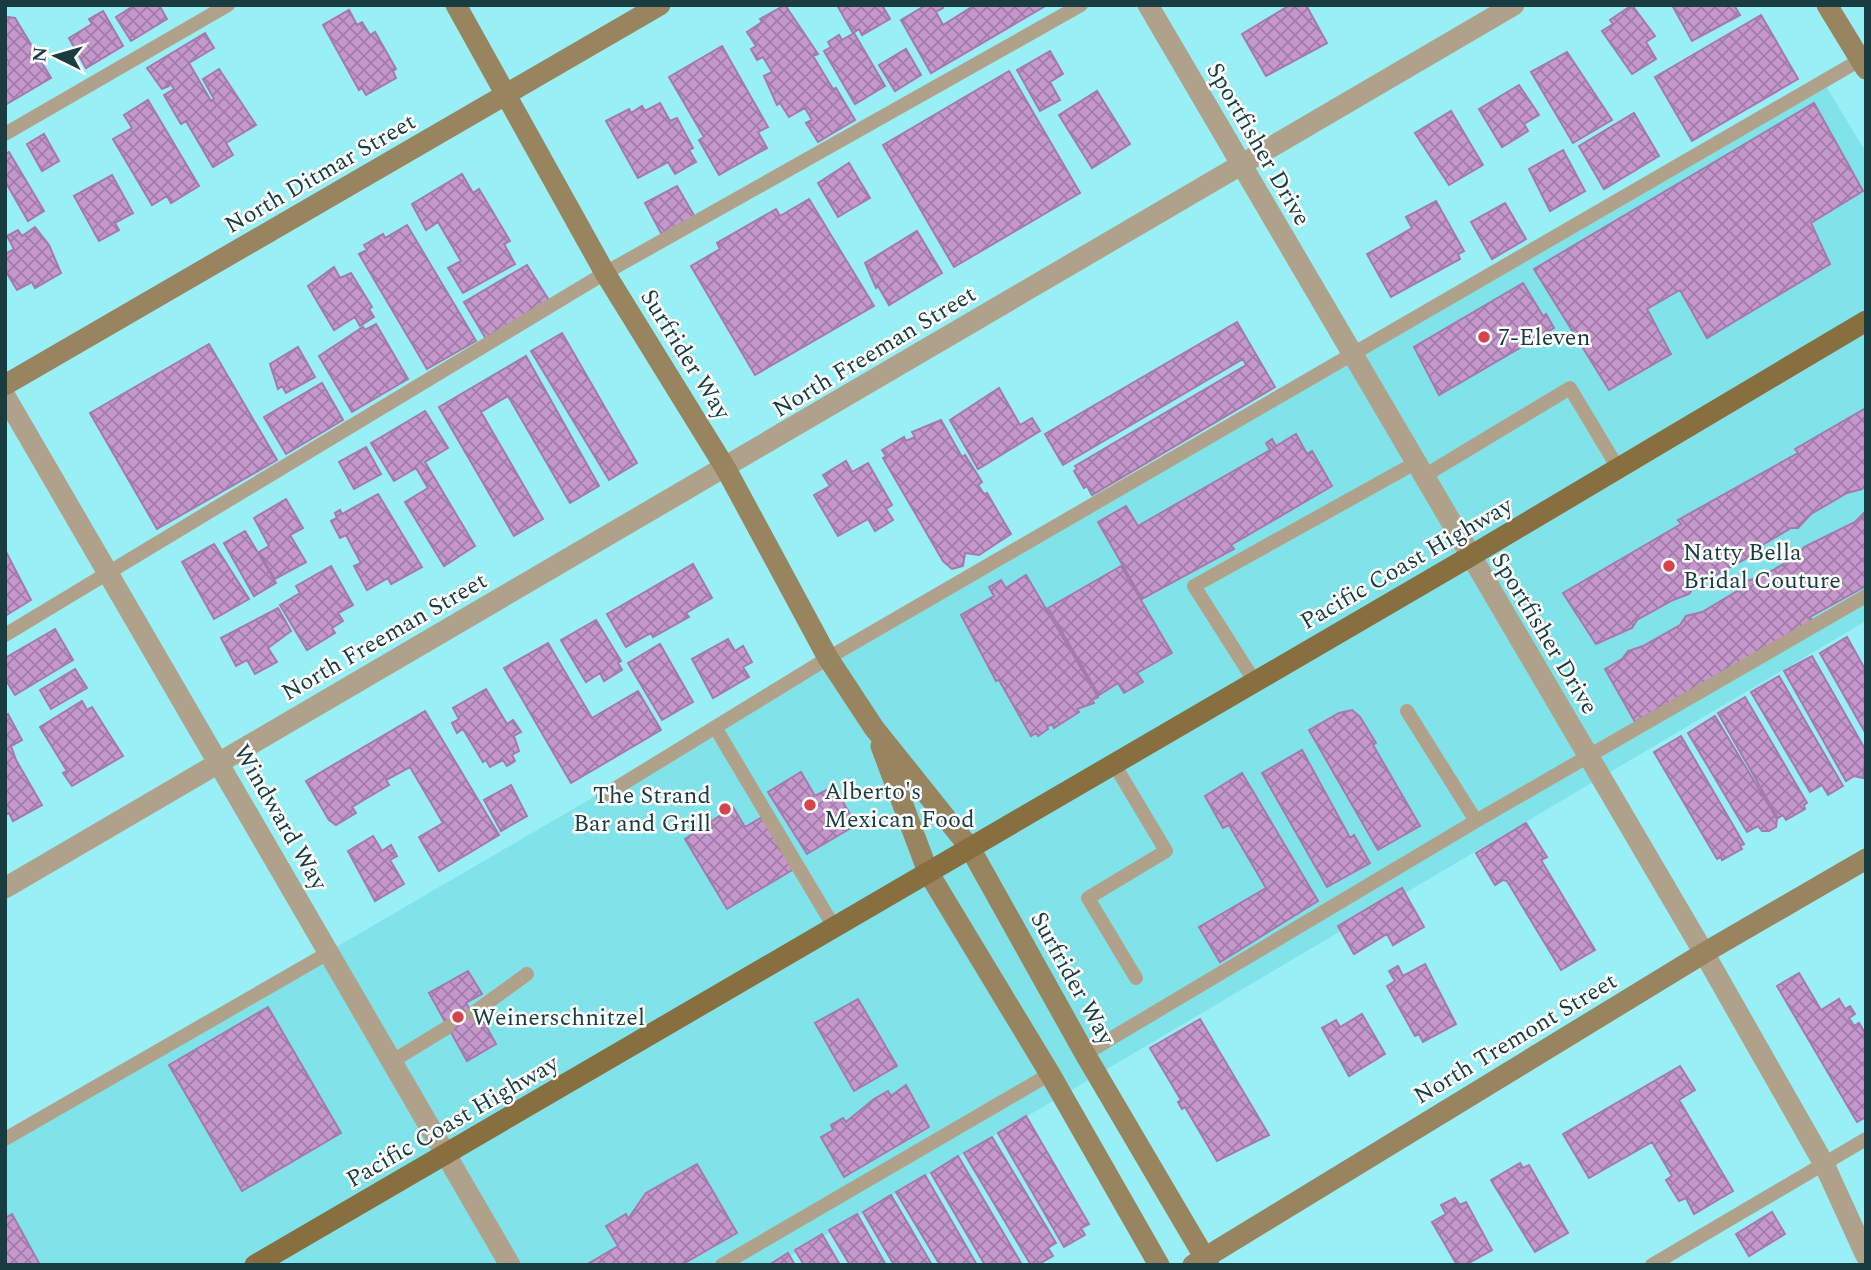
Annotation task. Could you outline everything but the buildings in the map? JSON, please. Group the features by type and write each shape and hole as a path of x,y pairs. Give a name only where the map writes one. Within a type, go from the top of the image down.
{"main road":[{"name":"Pacific Coast Highway","path":"256,1265 1469,557 1866,321"}],"street":[{"name":"Surfrider Way","path":"456,5 605,273 726,469 828,657 874,728 970,848 1202,1262"},
{"name":"North Ditmar Street","path":"5,385 660,5"},
{"name":"Sportfisher Drive","path":"1148,5 1469,557 1704,953 1824,1164 1866,1256"},
{"name":"North Freeman Street","path":"5,888 726,469 1514,5"},
{"path":"1827,5 1863,65"},
{"name":"Windward Way","path":"5,396 220,761 328,953 510,1265"},
{"name":"Surfrider Way","path":"874,728 928,872 1050,1074 1160,1265"},
{"name":"North Tremont Street","path":"1202,1262 1704,953 1866,859"}],"lane":[{"path":"5,134 228,5"},
{"path":"5,635 605,273 1081,5"},
{"path":"603,796 828,657 1352,354 1863,65"},
{"path":"1255,681 1194,586 1570,388 1618,468"},
{"path":"1085,1054 1476,821 1866,596"},
{"path":"1407,710 1476,821"},
{"path":"715,727 834,927"},
{"path":"1114,764 1166,851 1088,898 1136,978"},
{"path":"5,1139 328,953"},
{"path":"472,1014 527,974"},
{"path":"391,1062 448,1027"},
{"path":"722,1265 1050,1074"},
{"path":"1652,1265 1866,1139"}],"shaded area":[{"path":"1823,81 1866,152 1866,621 775,1265 5,1265 5,1140"}],"place":[{"name":"7-Eleven","path":"1484,337"},
{"name":"Natty Bella Bridal Couture","path":"1669,566"},
{"name":"Alberto's Mexican Food","path":"810,805"},
{"name":"The Strand Bar and Grill","path":"725,809"},
{"name":"Weinerschnitzel","path":"458,1017"}]}
